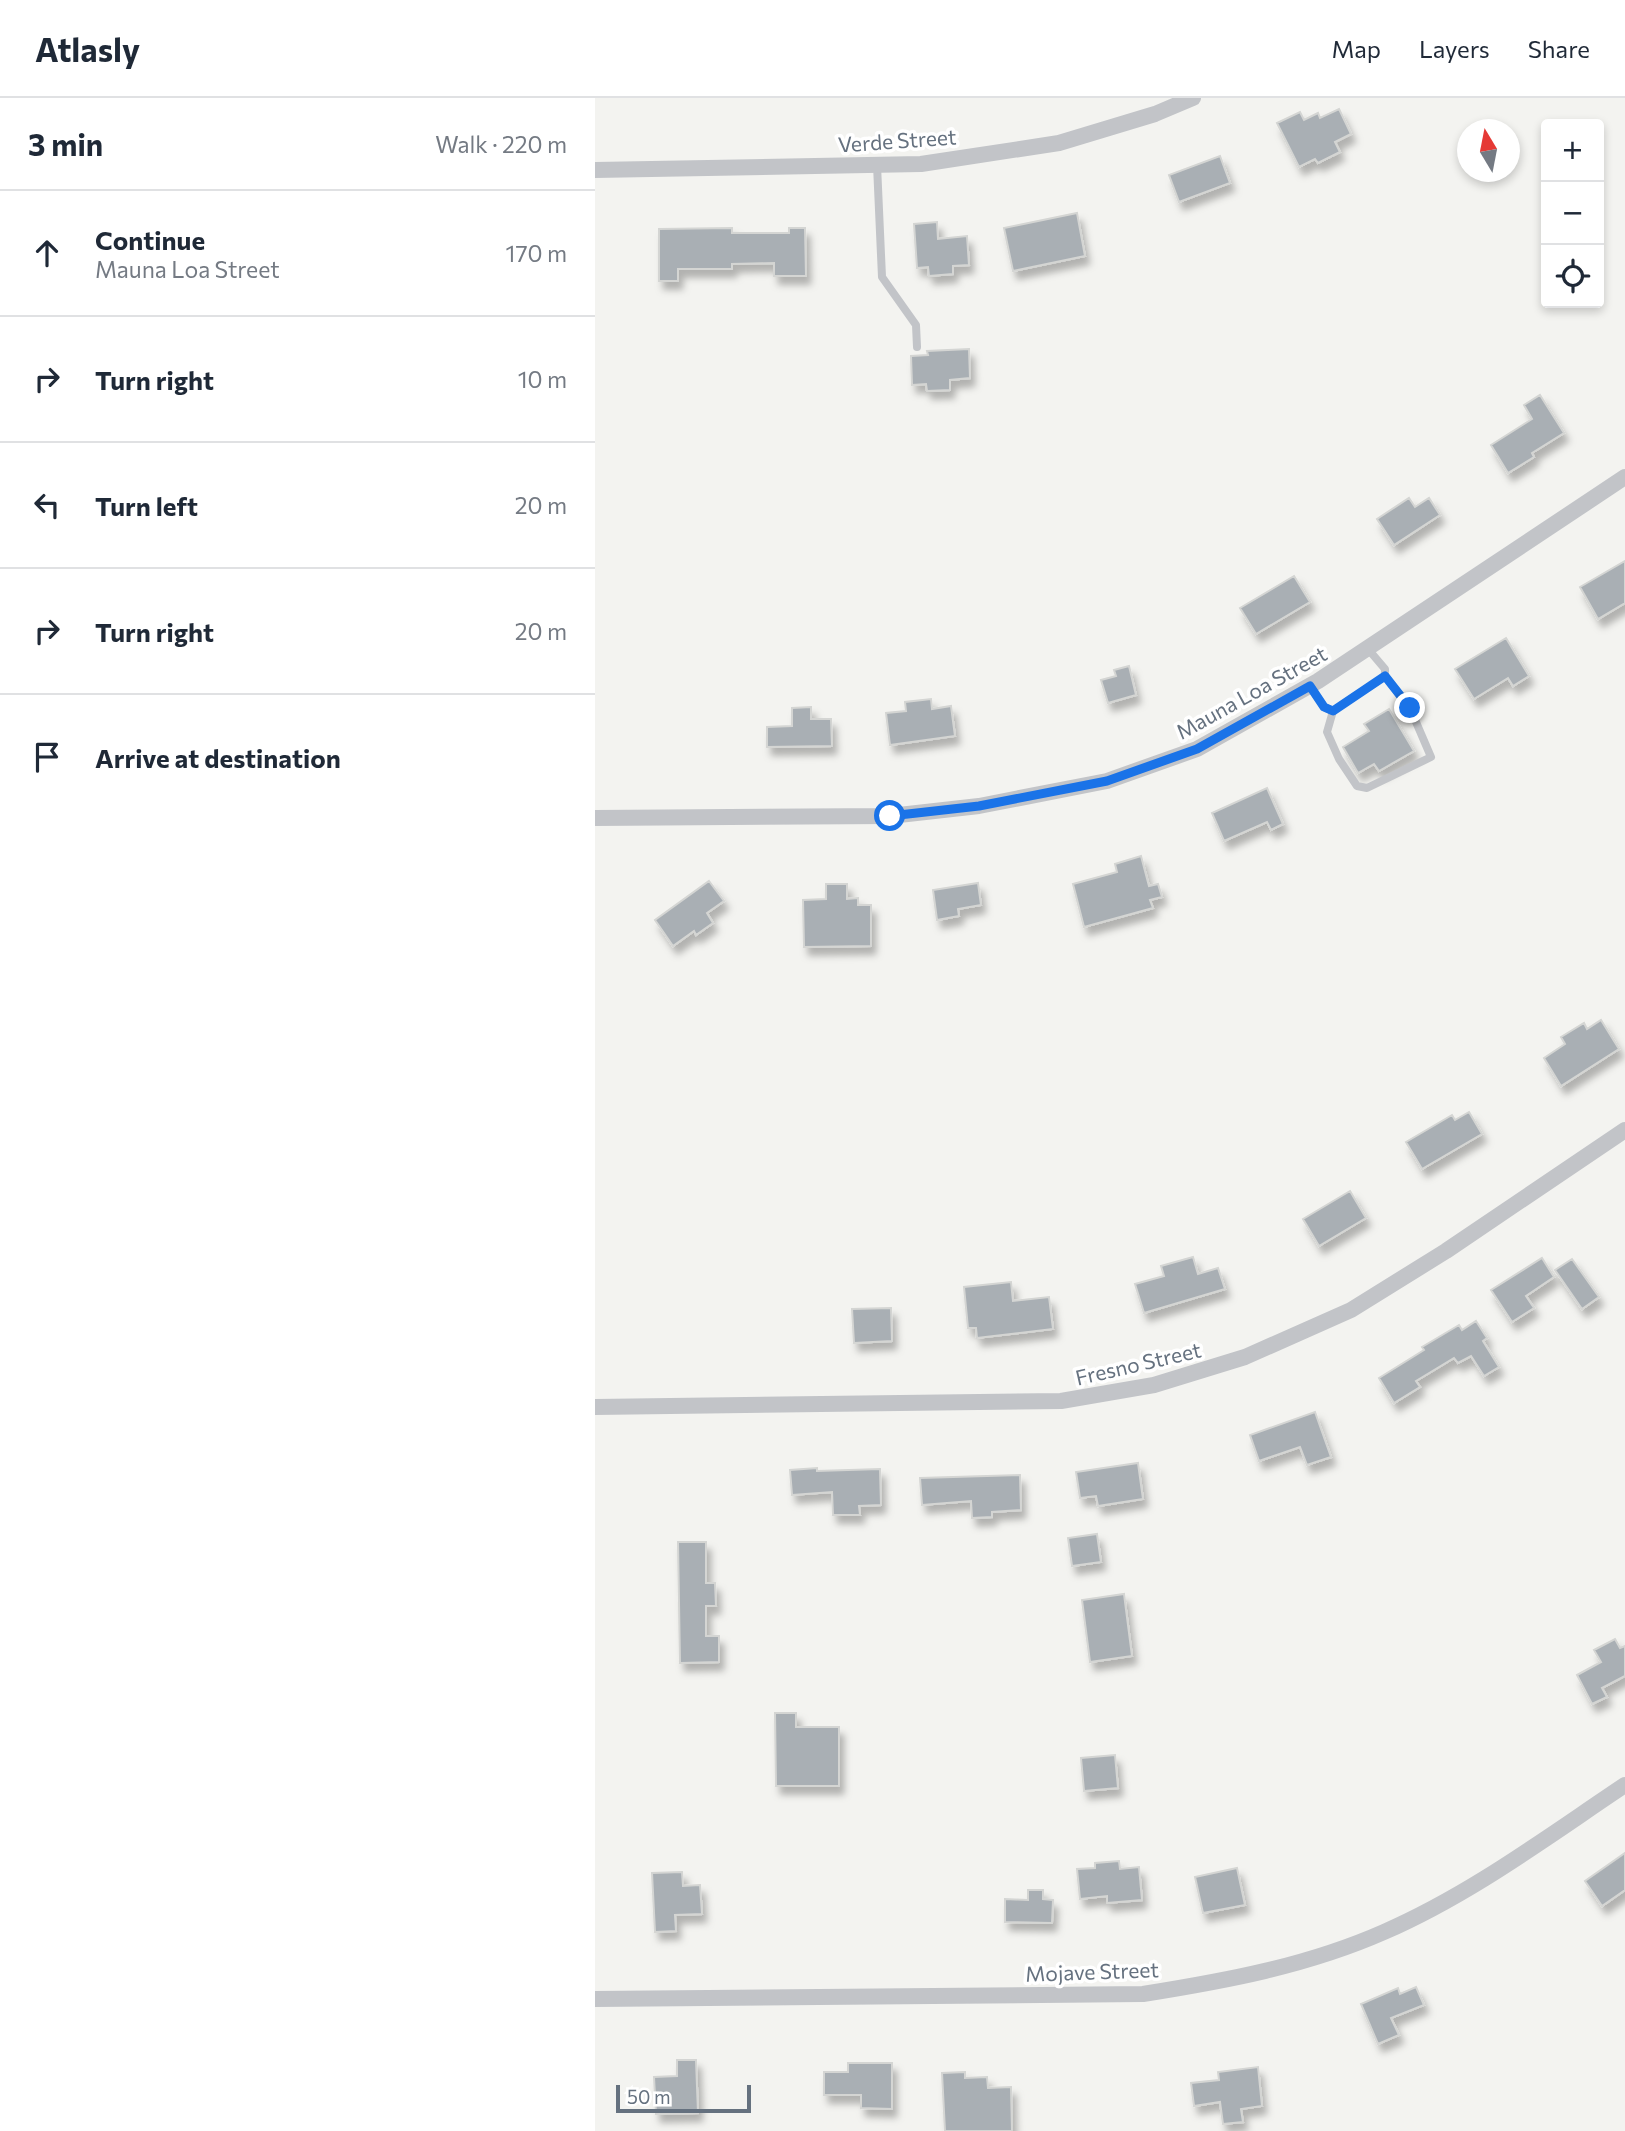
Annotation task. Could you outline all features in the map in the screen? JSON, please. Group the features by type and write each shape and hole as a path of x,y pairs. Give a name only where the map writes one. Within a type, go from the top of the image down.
{"street":[{"name":"Verde Street","path":"595,170 921,164 1059,143 1155,114 1193,98"},
{"name":"Mauna Loa Street","path":"595,818 890,816 979,806 1107,781 1197,749 1310,686 1625,477"},
{"name":"Fresno Street","path":"595,1407 1061,1401 1154,1385 1245,1357 1351,1310 1446,1251 1625,1130"},
{"name":"Mojave Street","path":"595,1999 1143,1994 1230,1980 1306,1960 1395,1927 1449,1900 1509,1863 1625,1784"}],"lane":[{"path":"877,165 882,277 916,325 917,347"},
{"path":"1368,649 1385,668 1385,676 1410,708 1431,757 1367,788 1357,786 1339,759 1327,732 1333,711 1385,676"},
{"path":"1310,686 1324,707 1333,711"}],"building":[{"path":"1339,109 1351,134 1335,142 1340,152 1318,163 1315,159 1299,167 1277,123 1300,112 1304,120 1318,113 1320,118"},
{"path":"1220,156 1230,183 1179,202 1169,175"},
{"path":"1077,213 1085,256 1013,271 1004,228"},
{"path":"937,222 938,239 967,236 969,265 953,266 953,274 929,276 928,267 917,268 914,224"},
{"path":"732,228 732,233 789,233 789,228 805,228 806,276 774,276 774,263 732,264 732,269 678,269 678,281 659,281 659,229"},
{"path":"969,349 970,378 950,380 950,390 927,391 926,384 912,385 911,356 928,355 927,351"},
{"path":"1540,395 1564,433 1532,453 1534,457 1508,473 1491,445 1532,419 1524,405"},
{"path":"1409,498 1415,507 1429,498 1440,515 1394,545 1377,519"},
{"path":"1625,561 1625,603 1598,619 1580,587"},
{"path":"1294,576 1310,602 1256,634 1240,608"},
{"path":"1506,638 1529,676 1513,686 1508,678 1474,699 1455,669"},
{"path":"1129,666 1136,695 1108,703 1101,680 1116,676 1114,670"},
{"path":"931,699 932,709 951,706 955,736 890,745 886,713 906,711 905,702"},
{"path":"811,707 811,719 831,719 832,746 767,747 767,727 792,726 792,708"},
{"path":"1389,709 1414,751 1379,771 1374,764 1358,773 1343,747 1369,731 1364,724"},
{"path":"1267,788 1283,824 1271,830 1267,822 1224,841 1212,813"},
{"path":"1141,856 1149,886 1158,884 1162,897 1150,900 1153,908 1084,927 1073,884 1117,872 1115,864"},
{"path":"709,881 724,901 707,913 713,923 696,935 694,931 673,946 655,920"},
{"path":"978,883 981,905 958,909 959,916 937,920 933,890"},
{"path":"826,884 847,884 847,899 858,898 858,905 871,905 871,946 804,947 803,900 826,899"},
{"path":"1601,1020 1619,1049 1561,1086 1544,1058 1565,1044 1561,1037 1584,1023 1587,1029"},
{"path":"1469,1112 1482,1134 1422,1169 1406,1142 1452,1115 1455,1120"},
{"path":"1350,1191 1366,1218 1319,1246 1303,1219"},
{"path":"1193,1257 1198,1274 1218,1268 1225,1289 1144,1313 1135,1284 1164,1276 1161,1266"},
{"path":"1542,1258 1554,1277 1526,1296 1534,1308 1512,1322 1491,1290"},
{"path":"1572,1259 1599,1297 1582,1309 1555,1270"},
{"path":"1011,1282 1013,1301 1049,1297 1053,1329 977,1338 976,1328 968,1328 964,1287"},
{"path":"891,1308 892,1341 854,1343 852,1309"},
{"path":"1476,1321 1487,1338 1483,1341 1499,1367 1484,1376 1471,1356 1458,1363 1454,1358 1416,1381 1420,1387 1394,1403 1379,1378 1459,1325 1462,1330"},
{"path":"1315,1412 1331,1457 1307,1465 1300,1447 1259,1461 1250,1435"},
{"path":"1138,1463 1143,1499 1098,1506 1096,1496 1080,1498 1076,1472"},
{"path":"817,1468 817,1471 880,1469 881,1505 859,1506 860,1515 833,1515 832,1492 792,1495 790,1470"},
{"path":"1020,1475 1021,1510 992,1512 992,1517 972,1518 971,1501 922,1505 920,1478"},
{"path":"1097,1534 1101,1562 1072,1566 1068,1538"},
{"path":"678,1542 706,1542 706,1583 715,1583 716,1606 706,1606 706,1636 719,1636 719,1662 680,1663"},
{"path":"1124,1594 1132,1656 1090,1662 1082,1600"},
{"path":"1615,1639 1620,1648 1625,1646 1625,1676 1602,1688 1607,1697 1592,1704 1577,1675 1601,1662 1594,1650"},
{"path":"775,1713 796,1713 796,1727 839,1727 839,1786 776,1786"},
{"path":"1115,1755 1118,1788 1084,1791 1081,1758"},
{"path":"1625,1853 1625,1890 1602,1906 1585,1881"},
{"path":"1119,1861 1120,1869 1139,1867 1142,1900 1107,1903 1107,1896 1080,1899 1077,1869 1095,1868 1095,1863"},
{"path":"1237,1868 1245,1905 1203,1913 1195,1877"},
{"path":"682,1872 683,1886 700,1885 702,1914 675,1915 676,1931 655,1932 652,1873"},
{"path":"1028,1890 1043,1890 1043,1899 1053,1900 1052,1923 1005,1922 1005,1899 1028,1900"},
{"path":"1416,1987 1424,2005 1391,2018 1399,2035 1378,2044 1361,2004 1398,1988 1400,1994"},
{"path":"677,2060 696,2060 698,2113 656,2114 654,2077 677,2076"},
{"path":"848,2063 892,2063 892,2109 861,2108 861,2095 824,2095 824,2072 848,2072"},
{"path":"1258,2067 1262,2106 1241,2109 1243,2122 1223,2124 1220,2102 1194,2106 1191,2083 1219,2080 1218,2072"},
{"path":"965,2072 965,2078 987,2077 988,2088 1011,2087 1012,2131 945,2131 942,2073"}],"route":[{"path":"890,816 979,806 1107,781 1197,749 1310,686 1324,707 1333,711 1385,676 1410,708"}]}
